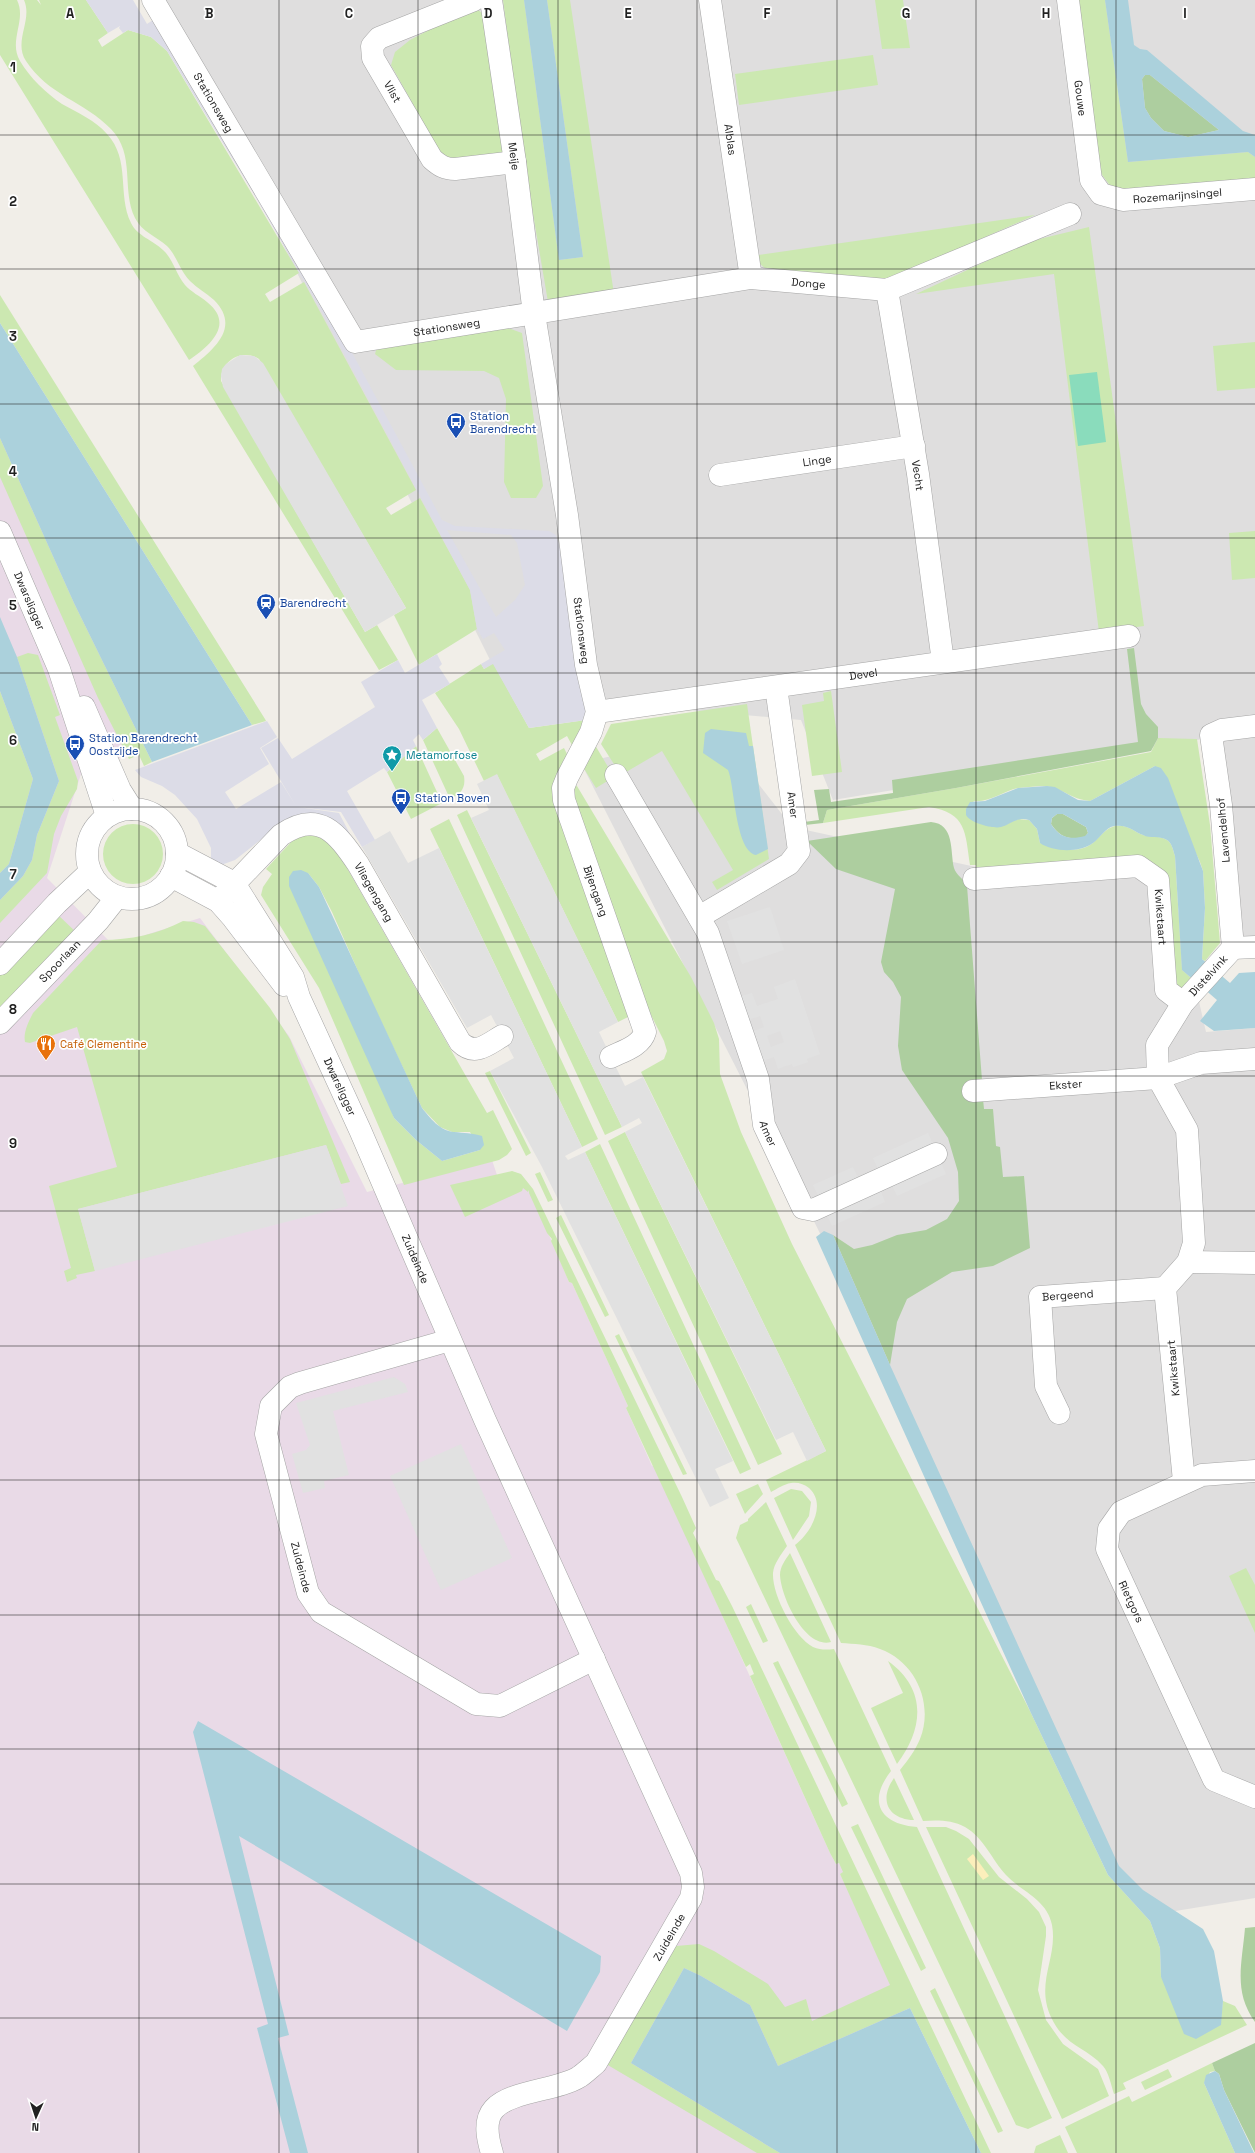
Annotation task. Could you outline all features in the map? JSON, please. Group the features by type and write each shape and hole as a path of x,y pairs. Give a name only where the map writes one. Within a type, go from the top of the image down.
{"street":[{"name":"Vlist","path":"474,0 379,38 372,46 373,58 432,159 440,166 445,169 455,169 515,162"},
{"name":"Meije","path":"491,0 515,162 534,314"},
{"name":"Alblas","path":"710,0 751,278"},
{"name":"Gouwe","path":"1068,0 1091,180 1101,194"},
{"name":"Stationsweg","path":"156,5 355,342 534,314 567,515 586,665 597,712"},
{"name":"Rozemarijnsingel","path":"1101,194 1123,200 1255,189"},
{"name":"Donge","path":"534,314 751,278 887,290 1070,214"},
{"name":"Vecht","path":"887,290 914,446 943,662"},
{"name":"Linge","path":"720,475 914,446"},
{"name":"Dwarsligger","path":"0,532 59,669 107,816"},
{"name":"Devel","path":"597,712 1129,636"},
{"name":"Dwarsligger","path":"59,669 83,705 120,790 132,809"},
{"name":"Amer","path":"699,917 789,864 799,851 776,687"},
{"name":"Bijengang","path":"597,712 591,732 563,788 568,817 645,1032 643,1038 638,1043 611,1057"},
{"name":"Lavendelhof","path":"1233,948 1221,805 1211,735 1222,730 1255,726"},
{"name":"Amer","path":"616,775 708,932 758,1079 764,1125 802,1208 813,1210 936,1154"},
{"path":"132,809 152,814 163,822 172,833 177,853 177,861 171,876 161,888 148,897 138,899 117,897 100,888 90,872 87,862 88,841 92,831 107,816 119,811 132,809"},
{"name":"Vliegengang","path":"218,901 281,835 293,826 319,824 330,830 340,839 358,864 460,1042 466,1048 473,1050 480,1049 502,1036"},
{"name":"Dwarsligger","path":"177,853 234,883 293,976 299,997 379,1178"},
{"name":"Kwikstaart","path":"974,879 1138,866 1158,880 1166,990 1189,996"},
{"path":"0,964 57,903 90,872"},
{"name":"Dwarsligger","path":"171,876 218,901 233,918 284,985 299,997"},
{"name":"Spoorlaan","path":"0,1023 98,921 117,897"},
{"path":"1233,948 1255,947"},
{"name":"Distelvink","path":"1189,996 1233,948"},
{"path":"1165,1288 1188,1262 1194,1243 1187,1130 1158,1078 1157,1045 1189,996"},
{"path":"1158,1078 1201,1063 1255,1059"},
{"name":"Ekster","path":"973,1091 1158,1078"},
{"name":"Zuideinde","path":"379,1178 450,1340 691,1873 691,1898 596,2063 579,2078 506,2100 493,2109 488,2122 487,2137 492,2153"},
{"path":"1188,1262 1255,1263"},
{"name":"Kwikstaart","path":"1165,1288 1184,1481"},
{"name":"Bergeend","path":"1059,1413 1046,1386 1040,1297 1165,1288"},
{"name":"Zuideinde","path":"450,1340 300,1383 290,1387 271,1406 266,1434 308,1593 321,1612 476,1704 500,1706 594,1659"},
{"name":"Rietgors","path":"1255,1471 1202,1475 1184,1481 1121,1512 1108,1529 1107,1549 1214,1780 1255,1797"}],"shaded area":[{"path":"86,0 133,0 147,24 153,20 335,321 442,520 455,526 549,531 556,535 560,548 585,700 586,720 529,728 493,664 484,669 481,664 505,650 494,633 483,639 477,629 470,590 321,310 252,191 167,51 151,37 128,30 123,33 119,28 120,26 108,33","holes":["447,530 511,535 517,543 525,585 515,600 496,617"]},
{"path":"161,0 1255,0 1255,940 1236,942 1221,736 833,800 801,720 507,694"},
{"path":"240,355 254,356 263,363 406,608 365,632 223,387 221,376 222,369 226,364"},
{"path":"0,392 153,745 81,774 47,878 113,945 200,918 289,1036 367,1192 492,1160 497,1175 530,1190 569,1282 572,1283 628,1406 626,1408 652,1466 654,1465 830,1853 836,1864 839,1863 844,1872 840,1874 972,2153 0,2153"},
{"path":"437,654 442,664 439,667 450,684 422,700 437,728 423,740 419,734 413,740 416,746 387,772 384,768 347,791 375,840 362,847 341,812 298,807 339,813 350,834 330,819 273,830 235,860 221,865 211,865 211,848 197,819 175,795 162,786 141,777 135,770 267,721 277,737 260,748 269,764 225,792 236,809 281,782 296,806 261,748 278,738 292,759 375,707 361,682 398,660 405,673"},
{"path":"718,732 792,827 976,867 1167,862 1206,1032 1255,1028 1255,1898 1151,1915 1115,1870 885,1366 809,1211 581,763"},
{"path":"497,774 618,1022 599,1032 625,1086 643,1077 826,1451 807,1461 793,1432 776,1440 625,1132 642,1123 639,1118 622,1127 471,818 489,810 477,784"},
{"path":"390,831 408,863 439,848 582,1147 565,1156 568,1160 585,1152 733,1461 715,1469 729,1498 710,1507 542,1167 490,1071 514,1058 491,1015 467,1028 362,847"},
{"path":"770,907 784,950 742,964 727,921"},
{"path":"795,979 820,1054 807,1059 808,1062 793,1067 792,1064 778,1069 774,1057 760,1062 750,1032 764,1027 760,1016 746,1021 738,997 752,993 757,1006 778,999 774,987","holes":["780,1031 784,1042 771,1047 767,1036"]},
{"path":"928,1133 946,1174 897,1196 891,1183 880,1188 885,1202 832,1226 813,1185 853,1167 859,1180 879,1171 873,1158"},
{"path":"326,1145 348,1206 95,1271 78,1209"},
{"path":"394,1377 405,1384 408,1392 333,1411 349,1475 324,1481 325,1488 303,1493 292,1454 306,1450 310,1445 296,1403"},
{"path":"461,1444 512,1558 441,1590 390,1476"}],"green space":[{"path":"0,0 17,0 20,8 20,15 16,38 17,53 20,61 29,73 44,90 56,100 86,117 102,129 114,144 119,155 125,201 131,223 141,235 155,243 163,250 185,285 215,310 219,318 219,326 216,334 205,348 189,360 0,55"},
{"path":"24,0 37,0 41,5 39,0 86,0 108,33 98,40 102,47 128,30 151,37 167,51 299,273 265,294 270,302 304,282 416,490 386,508 391,515 420,498 470,590 477,629 419,665 394,615 406,608 259,359 246,355 233,358 224,368 221,381 365,632 377,625 398,660 379,670 193,366 216,345 222,337 225,328 225,319 222,310 214,300 190,281 167,246 141,227 138,223 131,207 126,161 119,139 101,120 45,82 35,73 26,61 21,46 26,15"},
{"path":"503,0 524,0 559,260 583,257 547,0 570,0 614,294 548,302 523,155"},
{"path":"875,0 903,0 910,48 882,49"},
{"path":"1075,0 1105,0 1128,162 1248,152 1255,157 1255,181 1125,190 1111,187 1100,172"},
{"path":"467,10 478,10 485,15 504,150 496,158 455,162 441,154 391,65 395,52 410,40"},
{"path":"873,55 878,85 739,105 735,74"},
{"path":"1145,75 1150,75 1219,130 1188,137 1164,131 1151,118 1145,108 1142,79"},
{"path":"1035,215 888,280 771,273 760,264 758,255"},
{"path":"1089,227 1144,626 1099,632 1054,274 916,294 1027,242"},
{"path":"0,295 266,721 252,725 0,323"},
{"path":"508,328 522,333 543,486 536,498 511,498 504,482 506,399 499,378 484,371 396,370 375,354 377,347"},
{"path":"1255,342 1255,388 1217,391 1213,346"},
{"path":"1097,372 1106,442 1078,446 1069,375"},
{"path":"0,438 74,603 152,762 144,766 139,755 129,759 98,698 0,477"},
{"path":"1255,531 1255,578 1232,580 1229,533"},
{"path":"1134,648 1141,704 1146,714 1158,727 1158,738 1151,751 956,788 827,810 823,823 805,825 804,822 819,820 814,790 829,789 831,802 893,793 892,780 1138,742 1127,649"},
{"path":"28,653 38,655 60,715 55,717 78,781 77,789 61,816 54,834 47,873 0,923 0,900 23,876 32,860 37,835 59,781 17,657"},
{"path":"493,663 529,728 586,720 573,747 567,736 536,754 540,761 564,748 568,756 557,777 628,1017 618,1022 497,775 484,781 459,729 435,693 481,664 484,669"},
{"path":"0,691 33,779 9,864 0,873"},
{"path":"831,691 842,772 812,776 802,705 824,701 823,693"},
{"path":"747,704 769,859 717,890 712,882 733,870 662,751 621,775 601,744 611,724"},
{"path":"437,728 464,776 462,790 450,799 423,740"},
{"path":"1158,738 1197,739 1210,825 1220,943 1205,961 1202,959 1205,908 1203,871 1155,766 1090,801 1076,798 1047,786 1040,786 1018,788 990,799 973,801 1002,826 1018,819 1029,820 1037,829 1040,843 1061,849 1075,850 1089,846 1109,828 1115,826 1123,826 1143,835 1164,838 1169,841 1175,856 1182,970 1191,978 1179,992 1173,987 1141,858 977,871 976,865 970,865 967,843 962,826 951,814 941,810 929,807 823,823 827,810 1151,752"},
{"path":"595,745 614,777 596,788 583,767"},
{"path":"416,746 442,803 411,819 387,772"},
{"path":"574,784 577,786 691,977 714,1023 719,1039 720,1074 741,1132 792,1244 1030,1711 1108,1875 1150,1921 1160,1948 1161,1977 1220,2025 1223,2001 1235,2006 1247,2025 1123,2083 1126,2089 1114,2094 1103,2066 1096,2059 1068,2040 1056,2027 1051,2017 1045,1992 1053,1937 1052,1925 1045,1909 1039,1902 1006,1875 983,1843 972,1832 965,1827 950,1822 923,1821 900,1770 916,1748 924,1726 925,1712 919,1686 912,1674 893,1655 870,1646 841,1643 795,1545 801,1540 815,1518 817,1502 814,1495 809,1488 796,1483 786,1484 771,1492 766,1480 826,1451 641,1072 664,1059 667,1051 664,1041 644,1001 571,798"},
{"path":"467,810 622,1127 605,1135 457,815"},
{"path":"1057,814 1063,814 1086,827 1088,833 1085,837 1080,838 1070,838 1062,835 1054,829 1051,824 1052,818"},
{"path":"449,819 598,1139 582,1147 430,829"},
{"path":"931,822 939,824 948,833 954,868 956,873 967,886 982,1080 967,1081 969,1100 983,1099 984,1109 993,1109 996,1146 1000,1147 1003,1177 1024,1176 1030,1248 993,1266 952,1272 907,1299 897,1322 890,1365 833,1235 854,1249 872,1245 897,1235 926,1230 947,1219 959,1201 958,1172 948,1138 902,1070 898,1046 901,997 893,982 884,972 881,962 895,889 836,869 807,841"},
{"path":"127,824 139,824 150,829 158,837 163,848 161,866 150,879 139,884 127,884 116,879 108,871 103,860 103,848 108,837 116,829"},
{"path":"304,835 322,837 335,847 487,1113 493,1110 512,1149 507,1155 499,1160 404,1185 319,988 261,895 263,887 272,874 266,869 292,841","holes":["308,873 319,887 332,912 369,996 422,1108 440,1127 452,1132 470,1132 480,1150 442,1161 416,1140 394,1118"]},
{"path":"57,914 77,933 0,1014 0,975"},
{"path":"183,921 194,922 205,926 270,1008 290,1039 350,1182 341,1184 326,1145 78,1209 95,1271 76,1275 77,1278 67,1282 64,1271 71,1268 49,1186 117,1167 77,1027 30,1043 25,1042 27,1027 33,1013 102,940 123,939 154,933"},
{"path":"490,1071 531,1153 526,1156 485,1073"},
{"path":"625,1132 782,1454 758,1465 608,1141"},
{"path":"600,1144 751,1469 740,1474 585,1152"},
{"path":"512,1171 521,1174 533,1189 682,1497 696,1528 693,1533 716,1580 719,1581 732,1606 991,2153 981,2153 910,2008 778,2066 750,2005 701,1976 684,1968 631,2063 780,2153 757,2153 606,2064 676,1946 699,1944 714,1951 768,1984 785,2007 806,1999 812,2021 890,1985 840,1874 843,1872 839,1863 836,1864 830,1853 750,1676 754,1674 750,1664 746,1667 626,1408 628,1406 572,1283 569,1282 551,1241 552,1239 547,1233 529,1190 528,1192 523,1188 522,1191 465,1217 450,1185"},
{"path":"540,1172 553,1200 548,1202 535,1174"},
{"path":"561,1215 609,1315 605,1317 556,1218"},
{"path":"619,1334 687,1474 683,1475 615,1336"},
{"path":"758,1484 763,1494 745,1514 736,1494"},
{"path":"791,1489 802,1491 811,1502 809,1516 793,1540 774,1498"},
{"path":"766,1502 787,1546 776,1562 773,1573 776,1592 780,1603 792,1625 806,1642 818,1649 834,1649 891,1771 880,1792 879,1802 881,1810 886,1816 894,1821 904,1825 917,1827 1052,2118 1028,2129 1016,2125 736,1538 740,1525 748,1521 748,1519"},
{"path":"790,1553 831,1642 821,1642 812,1638 804,1630 790,1608 781,1584 780,1572"},
{"path":"1246,1568 1255,1585 1255,1633 1229,1576"},
{"path":"751,1604 768,1641 763,1643 746,1607"},
{"path":"778,1661 848,1804 842,1807 773,1663"},
{"path":"888,1661 901,1672 910,1684 915,1696 917,1710 916,1723 912,1737 897,1764 871,1708 903,1693"},
{"path":"894,1778 914,1820 897,1816 888,1806 887,1793"},
{"path":"858,1824 926,1968 921,1971 851,1827"},
{"path":"926,1827 946,1827 969,1839 999,1877 1027,1899 1039,1912 1046,1927 1046,1936 1038,1990 1046,2020 1063,2044 1098,2069 1109,2096 1062,2119"},
{"path":"1255,1927 1255,2022 1248,2011 1241,1988 1241,1965 1245,1928"},
{"path":"935,1988 1003,2131 998,2133 930,1991"},
{"path":"1255,2043 1255,2153 1224,2090 1219,2074 1215,2071 1212,2063"},
{"path":"1212,2063 1215,2071 1210,2072 1204,2083 1235,2153 1077,2153 1065,2127 1129,2096 1132,2102"},
{"path":"1168,2069 1172,2077 1145,2090 1141,2082"},
{"path":"1060,2135 1068,2153 1034,2153 1036,2146"}],"sand":[{"path":"973,1854 989,1876 983,1880 967,1859"}],"water":[{"path":"524,0 547,0 583,257 559,260"},
{"path":"1105,0 1128,0 1134,45 1140,49 1147,50 1243,131 1255,135 1255,157 1248,152 1128,162","holes":["1145,75 1150,75 1219,130 1188,137 1164,131 1151,118 1145,108 1142,79"]},
{"path":"0,323 252,725 152,762 74,603 0,438"},
{"path":"0,617 17,657 59,781 37,835 32,860 23,876 0,900 0,873 9,864 33,779 0,691"},
{"path":"711,729 746,733 749,746 753,746 768,849 756,855 749,851 740,831 728,770 703,753 705,733"},
{"path":"1155,766 1161,768 1168,778 1203,871 1205,908 1202,959 1230,983 1239,973 1255,972 1255,1028 1214,1031 1200,1021 1217,1000 1182,970 1175,856 1169,841 1161,838 1149,837 1123,826 1114,826 1103,833 1096,841 1087,846 1074,850 1059,850 1040,843 1037,829 1029,820 1021,819 1001,827 993,827 972,821 966,815 966,809 970,802 985,801 1018,788 1047,786 1055,787 1078,800 1090,801","holes":["1057,814 1063,814 1086,827 1088,833 1085,836 1070,838 1062,835 1054,829 1051,824 1052,818"]},
{"path":"301,870 308,873 319,887 422,1108 428,1116 444,1129 482,1136 484,1145 480,1150 442,1161 416,1140 394,1118 289,886 289,877 293,871"},
{"path":"824,1231 833,1235 890,1365 1119,1866 1143,1890 1203,1929 1214,1951 1223,2001 1221,2025 1196,2039 1184,2034 1161,1977 1160,1948 1150,1921 1108,1875 1030,1711 816,1237"},
{"path":"198,1721 601,1956 600,1972 567,2031 239,1836 289,2035 278,2038 308,2153 290,2153 257,2028 268,2024 193,1732"},
{"path":"684,1968 701,1976 750,2005 778,2066 910,2008 981,2153 780,2153 631,2063"},
{"path":"1215,2071 1219,2074 1224,2090 1254,2153 1235,2153 1204,2083 1206,2075"}],"place":[{"name":"Station Barendrecht","path":"456,439"},
{"name":"Barendrecht","path":"266,620"},
{"name":"Station Barendrecht Oostzijde","path":"75,761"},
{"name":"Metamorfose","path":"392,772"},
{"name":"Station Boven","path":"401,815"},
{"name":"Café Clementine","path":"46,1061"}]}
